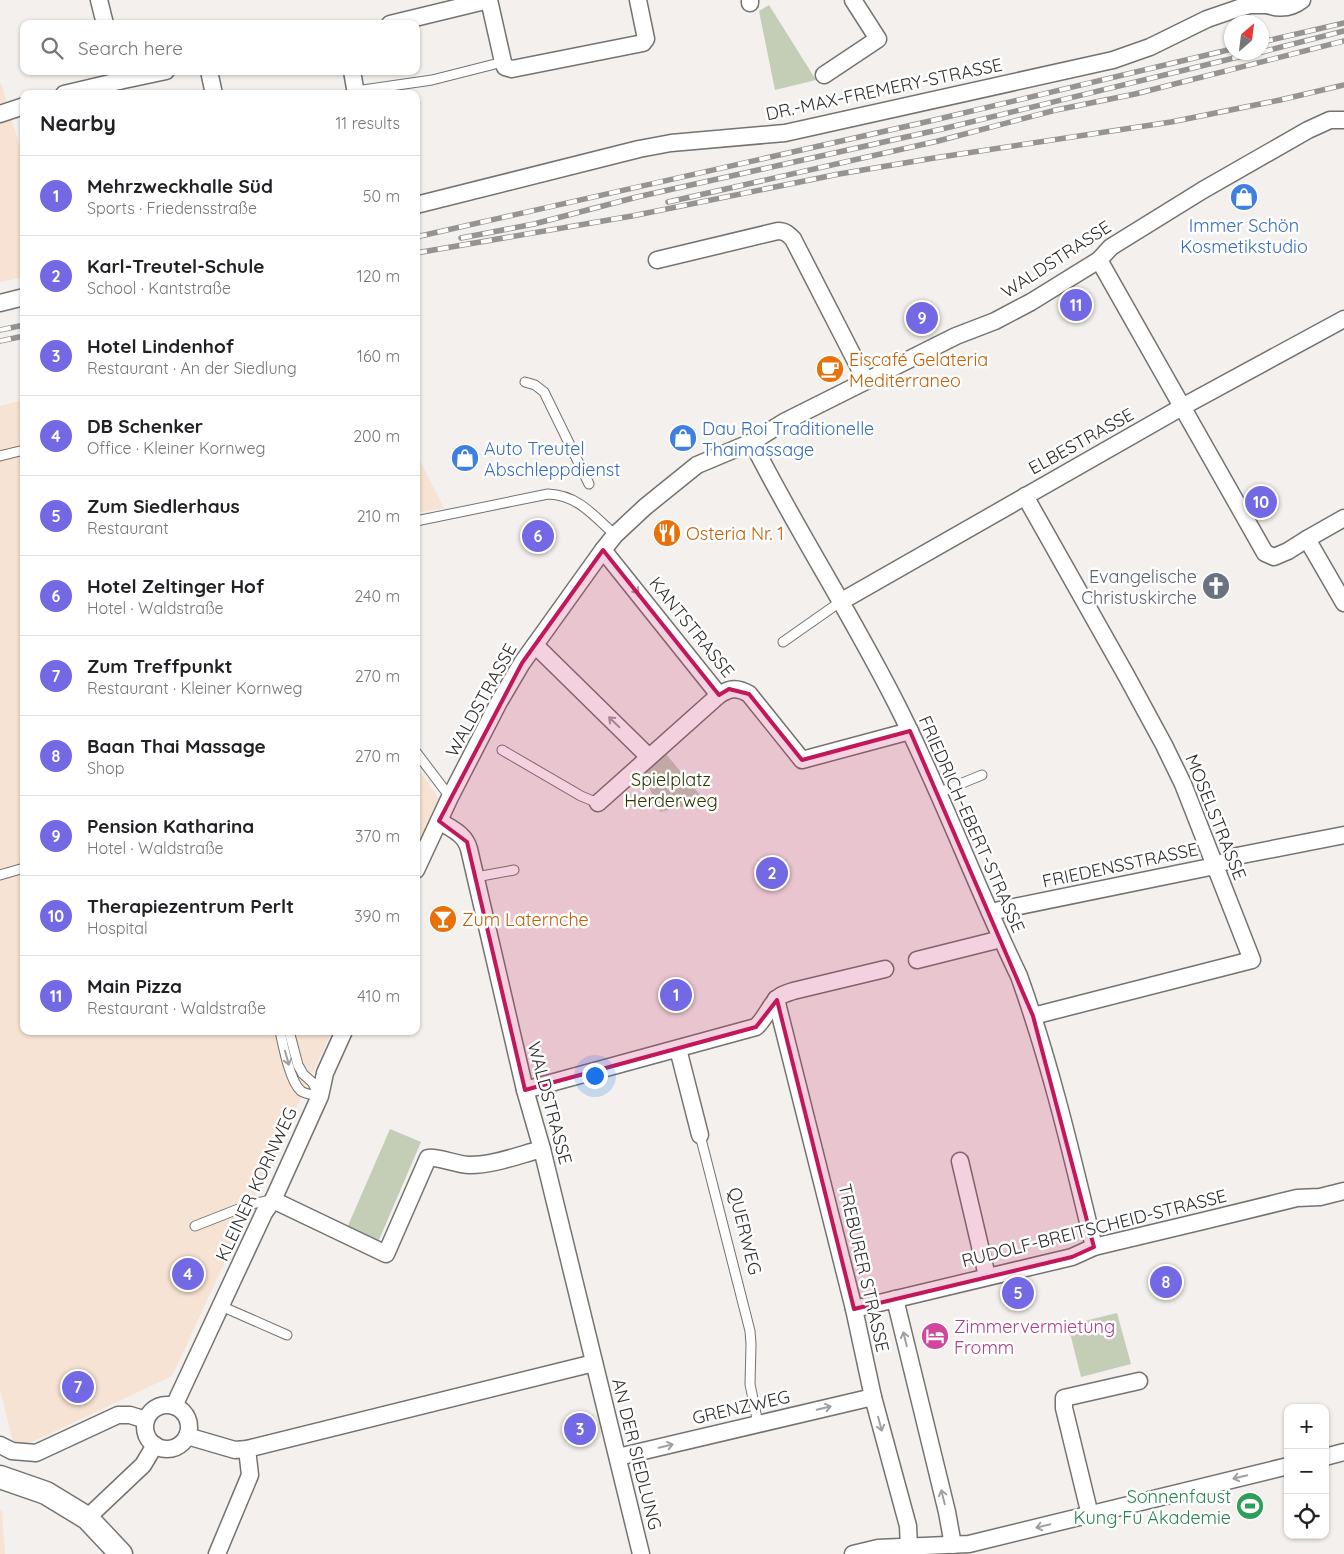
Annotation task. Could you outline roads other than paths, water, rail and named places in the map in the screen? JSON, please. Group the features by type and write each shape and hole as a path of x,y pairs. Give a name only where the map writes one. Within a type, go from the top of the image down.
{"main road":[{"path":"0,1477 46,1493 87,1518 121,1554"}],"street":[{"path":"99,0 103,20"},
{"path":"406,20 489,0 502,62 512,70 643,43 646,39 638,0"},
{"path":"824,75 878,39 853,0"},
{"name":"DR.-MAX-FREMERY-STRASSE","path":"1207,20 1228,0"},
{"name":"DR.-MAX-FREMERY-STRASSE","path":"420,204 671,142 785,133 1112,60 1150,47 1207,20 1250,5 1261,3 1276,8 1287,8 1302,0"},
{"path":"210,75 213,90"},
{"path":"353,75 356,90"},
{"path":"99,90 118,76"},
{"path":"3,113 20,107"},
{"name":"WALDSTRASSE","path":"594,1363 542,1149 525,1090 467,842 462,835 439,821 499,702 522,663 616,534 670,486 697,465 752,442 775,426 956,336 995,321 1031,302 1099,260 1111,247 1204,190 1330,120 1344,120"},
{"path":"657,260 783,231 793,239 866,381"},
{"path":"1099,260 1265,553 1274,557 1288,551 1344,518"},
{"path":"0,303 20,298"},
{"name":"ELBESTRASSE","path":"840,602 1182,407 1344,319"},
{"name":"FRIEDRICH-EBERT-STRASSE","path":"752,442 871,655 910,731 1001,940 1019,976 1033,1016 1065,1130 1094,1247"},
{"name":"MOSELSTRASSE","path":"1024,496 1126,674 1164,745 1183,784 1252,960 1033,1016"},
{"path":"1306,539 1344,603"},
{"name":"KANTSTRASSE","path":"603,550 719,695 729,689 740,689 749,694 802,760 910,731"},
{"path":"535,645 649,756"},
{"path":"598,803 719,695"},
{"path":"420,861 439,821"},
{"name":"FRIEDENSSTRASSE","path":"990,912 1215,866 1237,856 1344,835"},
{"path":"917,960 1001,940"},
{"path":"525,1090 756,1027 763,1020 776,999 792,991 885,969"},
{"name":"TREBURER STRASSE","path":"776,999 854,1309 873,1397 908,1526 909,1550"},
{"name":"KLEINER KORNWEG","path":"174,1406 264,1213 273,1200 320,1096 325,1073 342,1035"},
{"name":"QUERWEG","path":"678,1049 700,1135"},
{"path":"273,1200 386,1254 428,1158 434,1157 448,1162 478,1164 542,1149"},
{"path":"960,1161 987,1276"},
{"name":"RUDOLF-BREITSCHEID-STRASSE","path":"854,1309 1072,1257 1094,1247 1297,1198 1320,1197 1344,1191"},
{"name":"TREBURER STRASSE","path":"895,1299 947,1512 953,1545"},
{"path":"187,1436 235,1450 247,1449 594,1363"},
{"name":"AN DER SIEDLUNG","path":"594,1363 642,1554"},
{"path":"1090,1515 1064,1408 1064,1398 1139,1381"},
{"name":"GRENZWEG","path":"618,1457 873,1397"},
{"path":"168,1405 174,1406 180,1409 187,1418 189,1426 187,1436 180,1445 171,1449 164,1449 155,1445 146,1434 146,1420 156,1408 168,1405"},
{"path":"0,1446 12,1451 36,1453 118,1415 130,1415 146,1420"},
{"path":"87,1518 144,1466 155,1445"},
{"path":"216,1554 250,1475 247,1449"},
{"path":"1329,1456 1344,1452"},
{"path":"853,1554 878,1548 909,1550 969,1544 1284,1467"}],"lane":[{"path":"369,90 432,80 502,62"},
{"path":"525,382 536,385 544,392 589,484"},
{"path":"0,456 20,451"},
{"path":"420,520 548,494 562,495 577,502 616,534"},
{"path":"783,642 840,602"},
{"path":"502,750 581,796 598,803"},
{"path":"420,757 450,797"},
{"path":"938,793 982,775"},
{"path":"0,875 20,869"},
{"path":"476,878 514,870"},
{"path":"281,1035 287,1060 296,1084 302,1092 320,1096"},
{"path":"290,1035 298,1065 312,1082 320,1096"},
{"name":"QUERWEG","path":"700,1135 750,1331 750,1384 758,1424"},
{"path":"195,1226 251,1204 273,1200"},
{"path":"221,1306 287,1335"}],"railway":[{"path":"1269,40 1344,23"},
{"path":"1269,50 1344,31"},
{"path":"668,202 938,141 1056,110 1135,94 1344,41"},
{"path":"420,236 930,121 1224,51"},
{"path":"461,238 534,224 637,197 942,129 1226,60"},
{"path":"420,252 632,216 839,174 1171,122 1344,85"},
{"path":"0,330 20,326"},
{"path":"0,341 20,337"}],"place":[{"name":"Immer Schön Kosmetikstudio","path":"1244,197"},
{"name":"Main Pizza","path":"1076,305"},
{"name":"Pension Katharina","path":"922,318"},
{"name":"Eiscafé Gelateria Mediterraneo","path":"830,369"},
{"name":"Dau Roi Traditionelle Thaimassage","path":"683,438"},
{"name":"Auto Treutel Abschleppdienst","path":"465,458"},
{"name":"Therapiezentrum Perlt","path":"1261,502"},
{"name":"Osteria Nr. 1","path":"667,533"},
{"name":"Hotel Zeltinger Hof","path":"538,536"},
{"name":"Evangelische Christuskirche","path":"1216,586"},
{"name":"Karl-Treutel-Schule","path":"772,873"},
{"name":"Zum Laternche","path":"443,919"},
{"name":"Mehrzweckhalle Süd","path":"676,995"},
{"name":"DB Schenker","path":"188,1274"},
{"name":"Baan Thai Massage","path":"1166,1282"},
{"name":"Zum Siedlerhaus","path":"1018,1293"},
{"name":"Zimmervermietung Fromm","path":"935,1336"},
{"name":"Zum Treffpunkt","path":"78,1387"},
{"name":"Hotel Lindenhof","path":"580,1429"},
{"name":"Sonnenfaust Kung Fu Akademie","path":"1250,1506"}],"park label":[{"name":"Spielplatz Herderweg","path":"671,790"}]}
